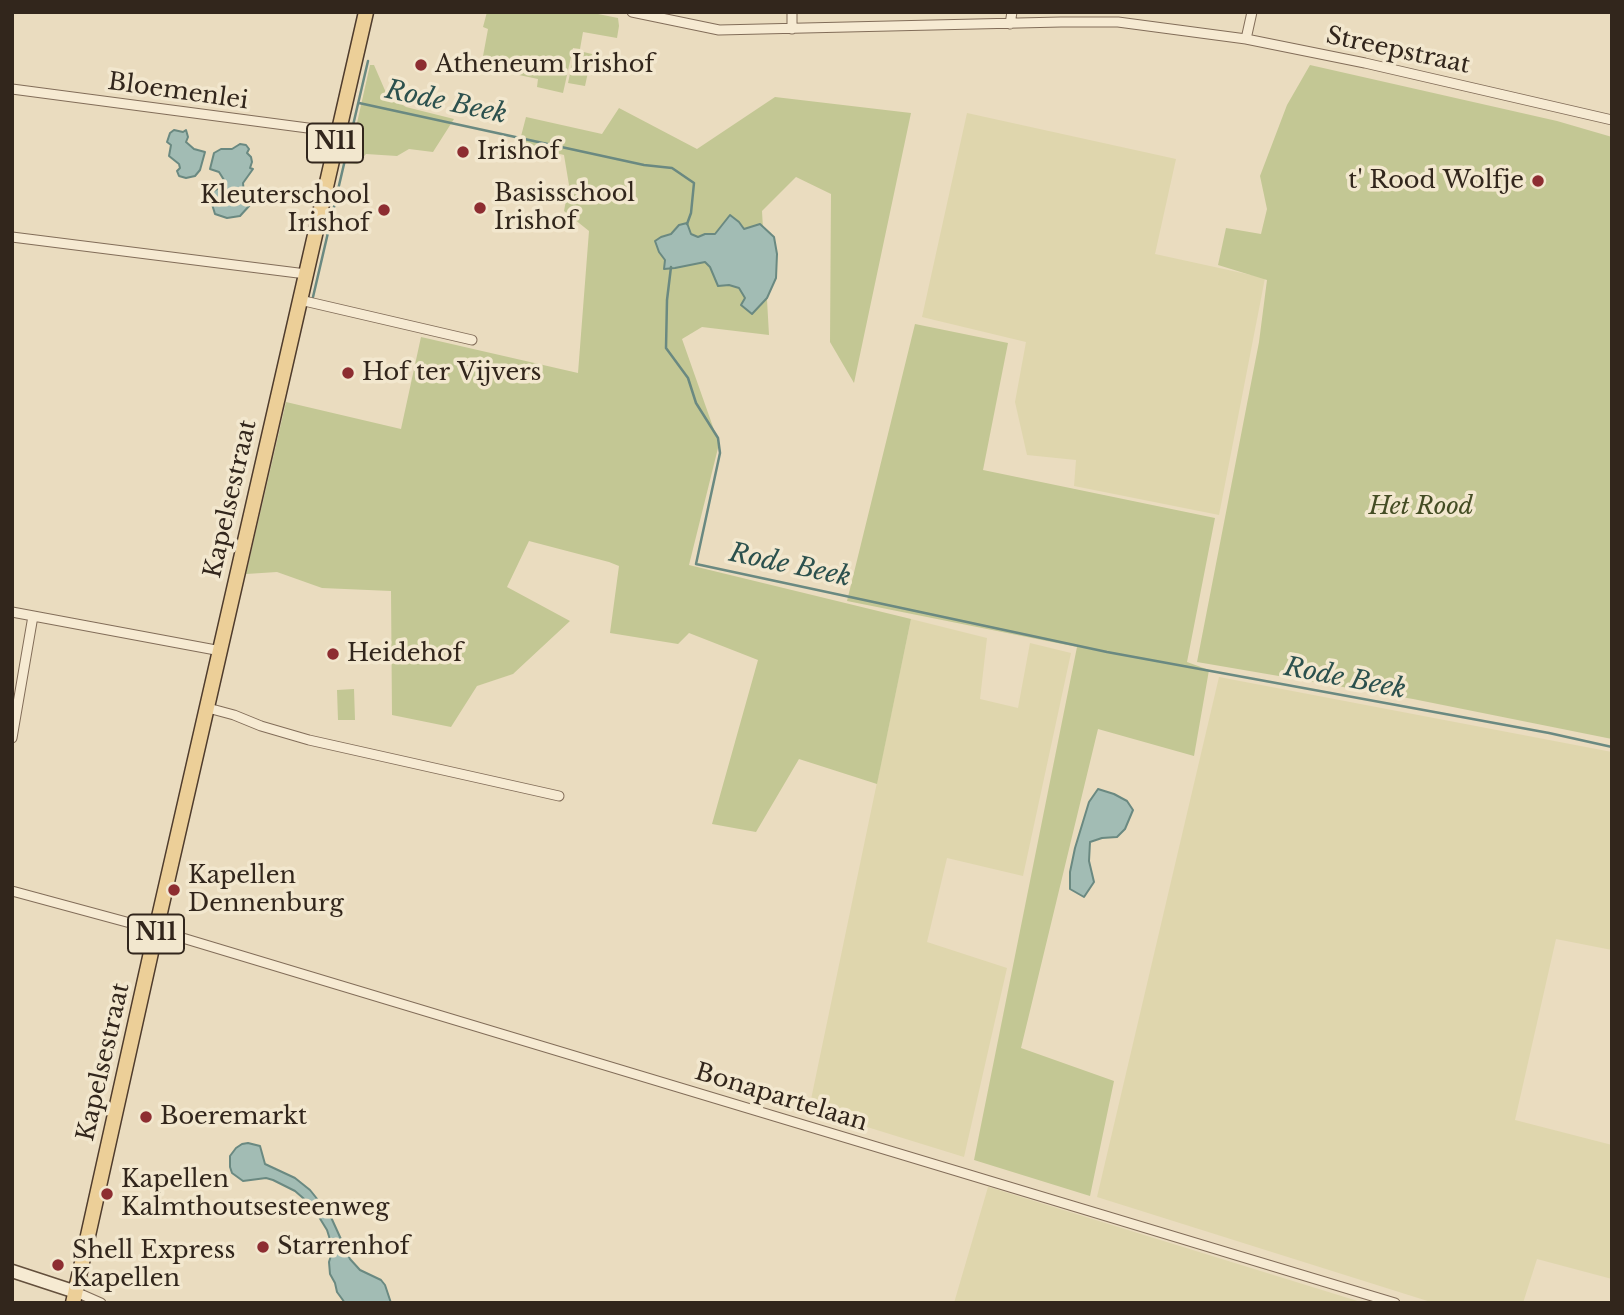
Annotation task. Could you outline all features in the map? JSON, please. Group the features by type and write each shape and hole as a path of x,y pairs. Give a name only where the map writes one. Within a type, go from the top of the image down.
{"main road":[{"name":"Kapelsestraat","path":"74,1297 366,12"},
{"path":"12,1271 74,1297"}],"street":[{"name":"Streepstraat","path":"632,12 719,30 1010,23 1074,17 1246,39 1422,75 1612,120"},
{"path":"792,12 792,29"},
{"path":"1010,23 1012,12"},
{"path":"1246,39 1252,12"},
{"name":"Bloemenlei","path":"12,89 338,132"},
{"path":"12,237 306,274"},
{"path":"300,299 472,341"},
{"path":"12,612 221,651"},
{"path":"12,738 33,616"},
{"path":"208,708 309,740 559,796"},
{"name":"Bonapartelaan","path":"12,891 156,930 1395,1303"},
{"path":"74,1297 101,1303"}],"shaded area":[{"path":"967,113 1176,159 1155,254 1265,278 1219,515 1074,486 1076,460 1027,455 1015,402 1026,342 922,317"},
{"path":"911,619 987,638 980,699 1018,708 1030,643 1071,653 1023,876 947,858 927,942 1007,968 964,1157 809,1109"},
{"path":"1219,677 1612,752 1612,950 1556,939 1515,1120 1612,1145 1612,1279 1537,1259 1523,1303 1434,1303 1097,1197"},
{"path":"989,1187 1364,1303 954,1303"}],"green space":[{"path":"487,12 588,12 618,18 619,26 617,38 583,32 580,49 573,48 563,93 537,87 538,79 481,67 488,29 483,27"},
{"path":"575,50 592,54 585,86 568,83"},
{"path":"370,65 374,65 387,95 406,107 454,119 433,152 409,149 397,156 366,154 357,164 348,163"},
{"name":"Het Rood","path":"1310,65 1557,121 1612,137 1612,739 1413,699 1197,662 1259,342 1267,280 1218,265 1226,228 1261,234 1267,209 1260,176 1287,105"},
{"path":"775,97 911,113 854,383 830,342 831,194 796,177 762,211 769,335 702,327 682,339 719,444 689,565 911,619 877,784 799,759 756,832 712,824 758,660 689,633 678,644 610,633 619,566 529,541 507,587 570,621 513,674 477,686 451,727 392,715 391,591 322,588 277,572 246,574 286,402 401,429 421,337 578,373 589,231 564,211 569,185 564,155 519,144 526,117 602,134 619,108 697,149"},
{"path":"915,324 1008,343 983,470 1215,518 1187,662 1209,670 1194,756 1098,729 1021,1048 1114,1081 1090,1196 974,1160 1077,647 847,601"},
{"path":"354,689 355,720 338,720 337,690"}],"water":[{"path":"174,130 186,130 186,142 194,149 205,152 200,170 195,176 179,176 179,164 169,156 171,145 167,142"},
{"path":"240,144 249,149 247,153 252,162 250,168 253,169 243,183 244,193 251,201 240,216 227,218 215,214 206,195 208,190 219,188 224,180 219,172 210,169 214,153 221,149 232,149"},
{"path":"730,215 744,229 760,224 774,237 777,254 776,278 767,298 752,314 741,305 745,298 739,288 718,286 705,262 664,269 665,260 655,241 671,234 679,225 687,223 691,234 698,237 715,234"},
{"path":"1098,789 1127,801 1133,810 1125,829 1117,837 1090,842 1089,861 1094,882 1084,897 1070,889 1070,872 1089,802"},
{"path":"248,1143 260,1146 265,1164 295,1178 310,1190 330,1215 350,1259 360,1270 381,1280 391,1303 345,1303 330,1274 329,1262 333,1249 327,1230 310,1204 295,1191 273,1180 266,1178 243,1181 232,1173 230,1156 236,1148"}],"waterway":[{"path":"313,297 368,61"},
{"name":"Rode Beek","path":"359,103 644,165 672,168 694,183 687,224"},
{"name":"Rode Beek","path":"671,267 666,348 688,378 696,403 718,438 720,453 696,564 1107,652 1549,733 1612,747"}],"place":[{"name":"Atheneum Irishof","path":"421,65"},
{"name":"Irishof","path":"463,152"},
{"name":"t' Rood Wolfje","path":"1538,181"},
{"name":"Basisschool Irishof","path":"480,208"},
{"name":"Kleuterschool Irishof","path":"384,210"},
{"name":"Hof ter Vijvers","path":"348,373"},
{"name":"Heidehof","path":"333,654"},
{"name":"Kapellen Dennenburg","path":"174,890"},
{"name":"Boeremarkt","path":"146,1117"},
{"name":"Kapellen Kalmthoutsesteenweg","path":"107,1194"},
{"name":"Starrenhof","path":"263,1247"},
{"name":"Shell Express Kapellen","path":"58,1265"}]}
